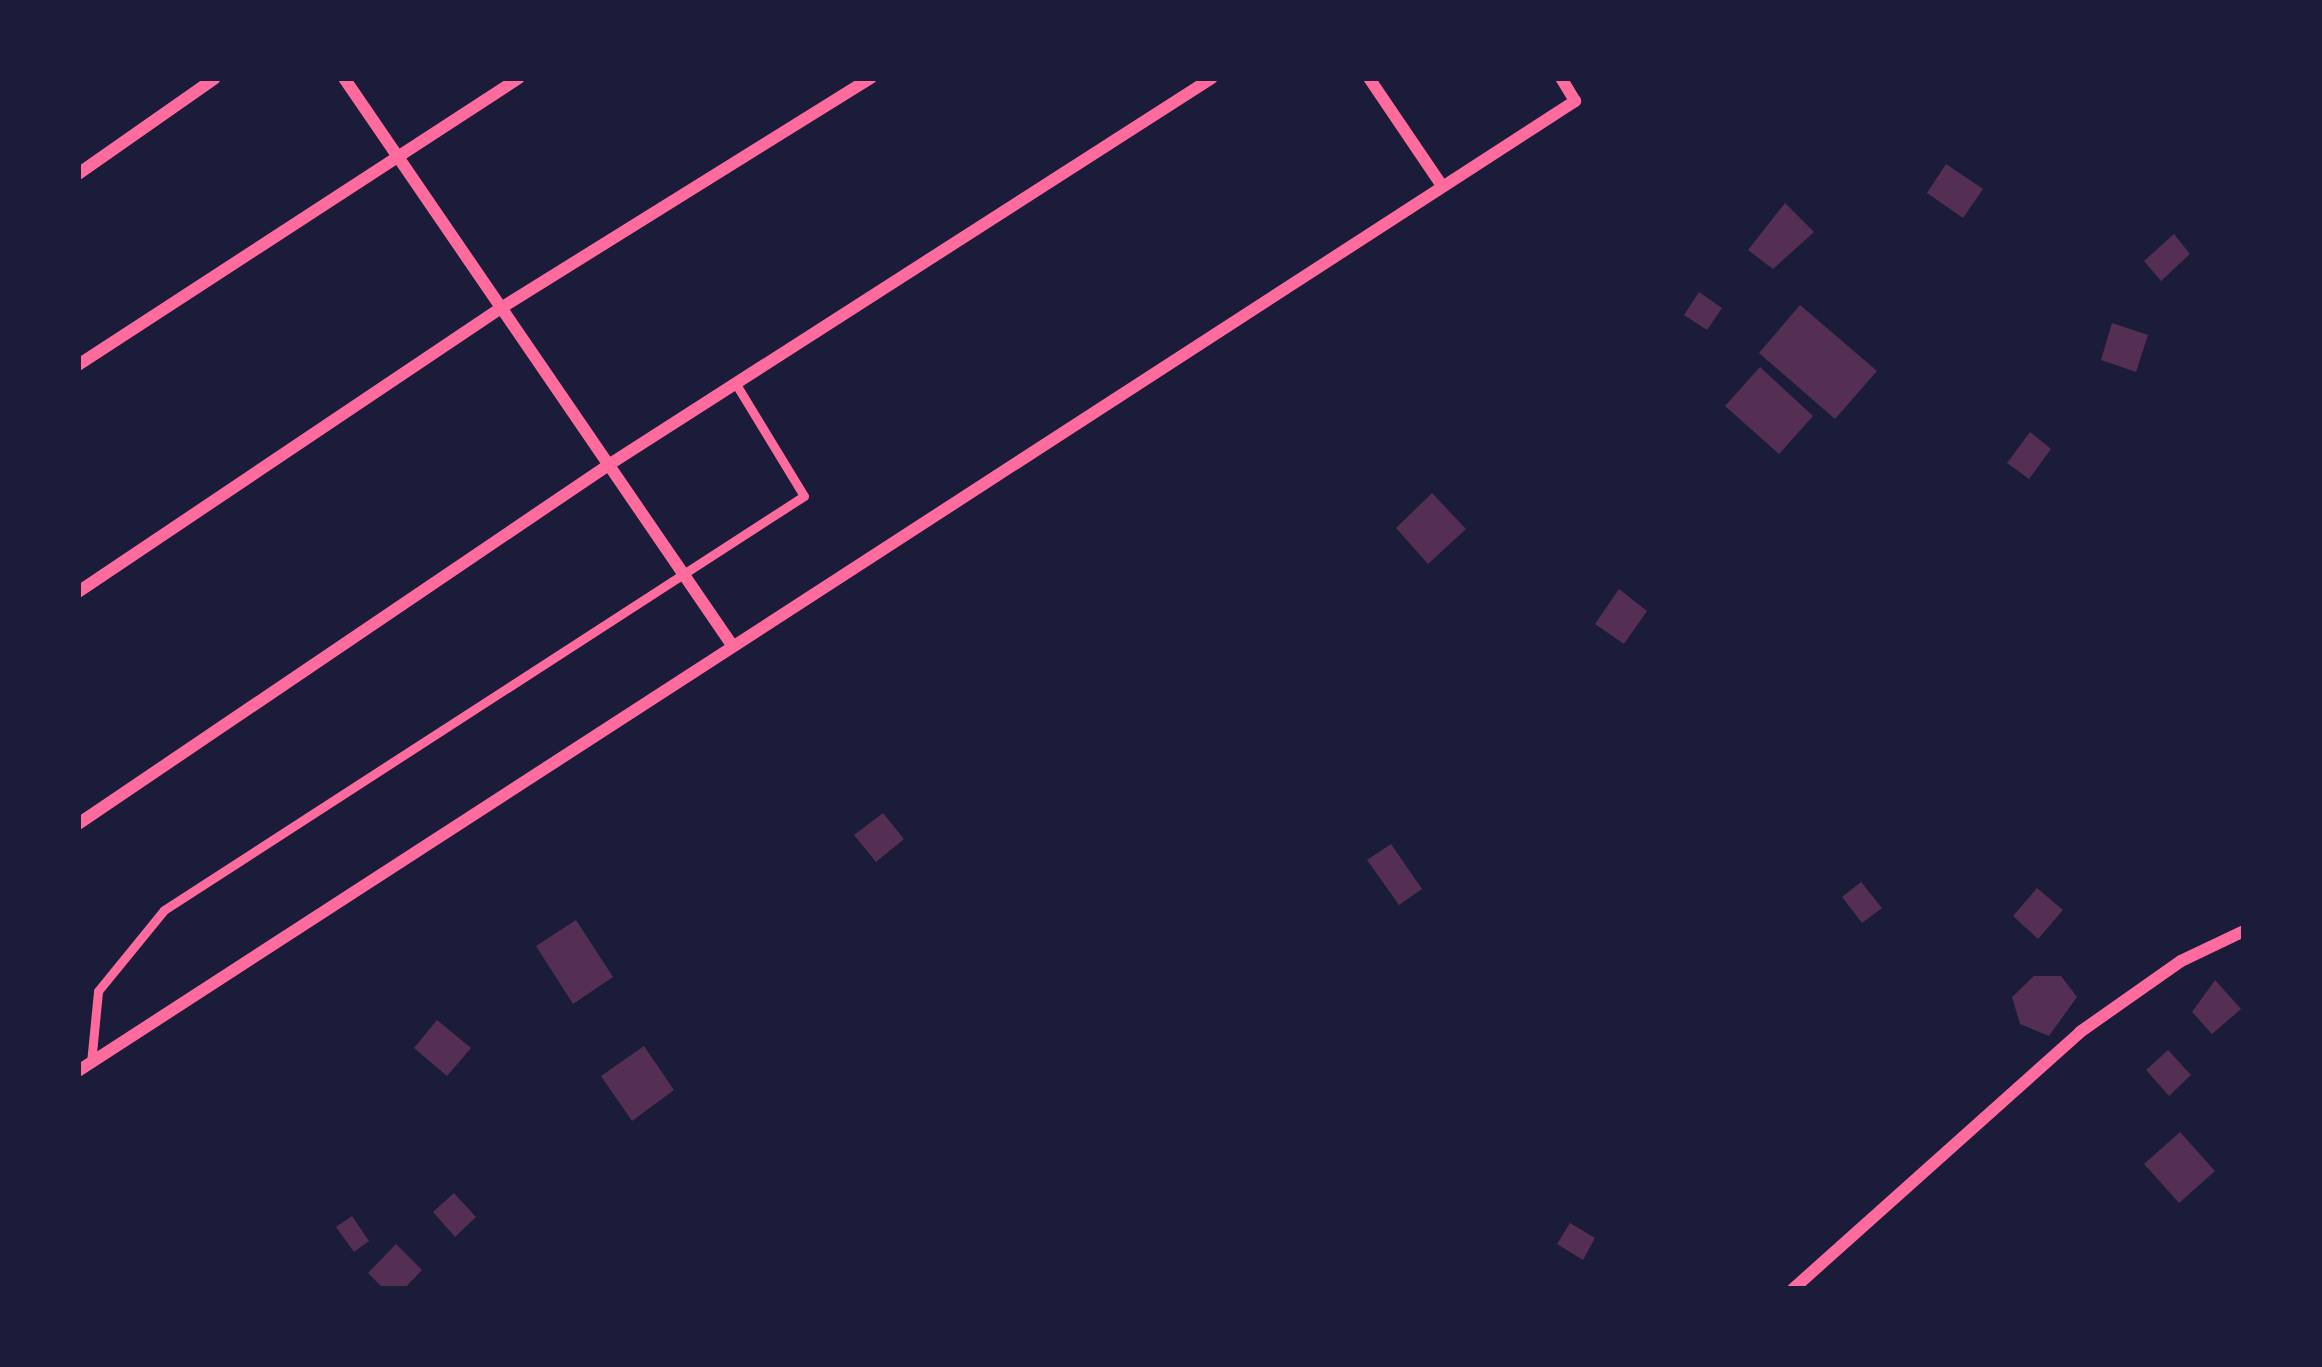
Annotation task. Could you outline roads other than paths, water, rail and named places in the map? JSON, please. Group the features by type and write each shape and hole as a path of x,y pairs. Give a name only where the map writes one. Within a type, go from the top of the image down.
{"street":[{"path":"78,174 215,78"},
{"path":"344,78 732,645"},
{"path":"78,365 519,78"},
{"path":"78,592 501,308 871,78"},
{"path":"78,824 610,464 1212,78"},
{"path":"1369,78 1442,186"},
{"path":"84,1067 1576,101 1561,78"},
{"path":"1793,1289 2080,1032 2181,962 2244,931"}],"lane":[{"path":"84,1067 98,991 164,910 804,496 736,384"}]}
